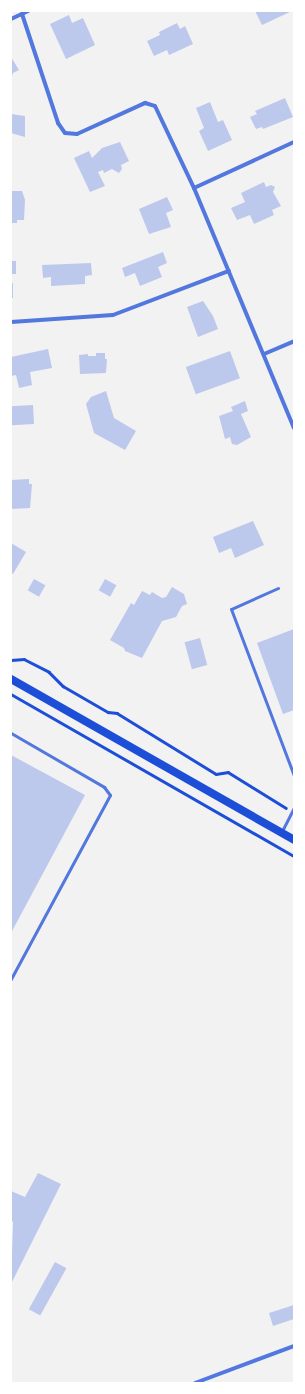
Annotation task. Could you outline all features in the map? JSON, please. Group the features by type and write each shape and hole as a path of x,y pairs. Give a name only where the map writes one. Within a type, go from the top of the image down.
{"main road":[{"path":"11,679 294,840"}],"street":[{"path":"11,19 28,11"},
{"path":"22,14 60,129 65,133 77,134 145,103 150,103 158,110 194,188 294,428"},
{"path":"194,188 294,142"},
{"path":"11,322 113,315 229,271"},
{"path":"264,354 294,341"},
{"path":"195,1383 294,1346"}],"lane":[{"path":"278,588 231,610 294,776"},
{"path":"11,733 104,787 110,795 11,979"},
{"path":"282,833 294,807"}],"path":[{"path":"11,660 24,659 49,672 63,686 108,712 117,713 216,774 228,772 291,812"},
{"path":"11,694 294,856"}],"building":[{"path":"255,11 292,11 262,25"},
{"path":"69,15 72,23 83,18 95,45 66,59 50,24"},
{"path":"177,23 180,29 185,26 193,44 169,55 167,50 154,56 147,41 160,35 159,32"},
{"path":"11,57 19,70 13,73 11,79"},
{"path":"285,98 293,117 263,129 262,127 256,129 250,117 257,114 255,111"},
{"path":"210,102 218,122 223,120 232,140 208,151 199,131 204,128 196,108"},
{"path":"11,114 25,116 25,137 11,133"},
{"path":"120,142 129,161 121,165 122,169 119,173 112,169 104,173 103,170 98,172 105,186 90,192 74,158 89,151 92,158 102,148"},
{"path":"264,182 266,187 271,185 275,187 273,192 281,206 272,210 274,215 254,224 250,215 237,220 231,208 245,202 241,193"},
{"path":"11,191 22,191 25,200 24,220 17,220 17,223 11,223"},
{"path":"167,197 173,210 166,213 171,227 149,234 139,209"},
{"path":"163,252 167,263 158,267 162,277 140,286 135,273 125,277 122,268"},
{"path":"11,261 16,261 16,274 11,274"},
{"path":"91,263 92,275 85,276 85,284 51,286 51,277 43,278 42,265"},
{"path":"11,283 13,283 13,298 11,298"},
{"path":"203,301 213,316 218,329 198,337 187,307"},
{"path":"48,349 52,368 30,372 32,385 19,388 16,375 11,376 11,357"},
{"path":"230,351 240,378 196,394 186,367"},
{"path":"96,353 105,353 105,359 107,359 106,373 80,374 79,355 88,354 88,356 96,356"},
{"path":"106,391 114,418 136,431 125,450 94,433 86,404 91,397"},
{"path":"245,401 248,411 241,414 251,437 237,445 232,444 230,437 225,439 219,416 233,411 231,407"},
{"path":"33,405 34,424 12,425 11,406"},
{"path":"29,479 29,484 32,484 30,508 11,509 11,480"},
{"path":"253,521 264,545 235,558 231,548 219,553 213,537"},
{"path":"11,543 26,552 13,574 11,573"},
{"path":"34,579 45,585 39,597 28,590"},
{"path":"105,579 116,585 110,597 99,590"},
{"path":"172,587 184,594 187,604 182,606 176,617 162,621 142,658 125,651 124,648 110,640 131,603 134,605 142,591 150,595 152,592 162,598 166,597"},
{"path":"294,629 294,710 283,714 257,643"},
{"path":"200,638 207,665 192,669 185,642"},
{"path":"11,755 85,795 11,933"},
{"path":"38,1173 61,1184 11,1284 13,1222 11,1220 11,1191 25,1197"},
{"path":"55,1262 66,1268 40,1316 29,1309"},
{"path":"294,1305 294,1319 273,1326 269,1313"}]}
